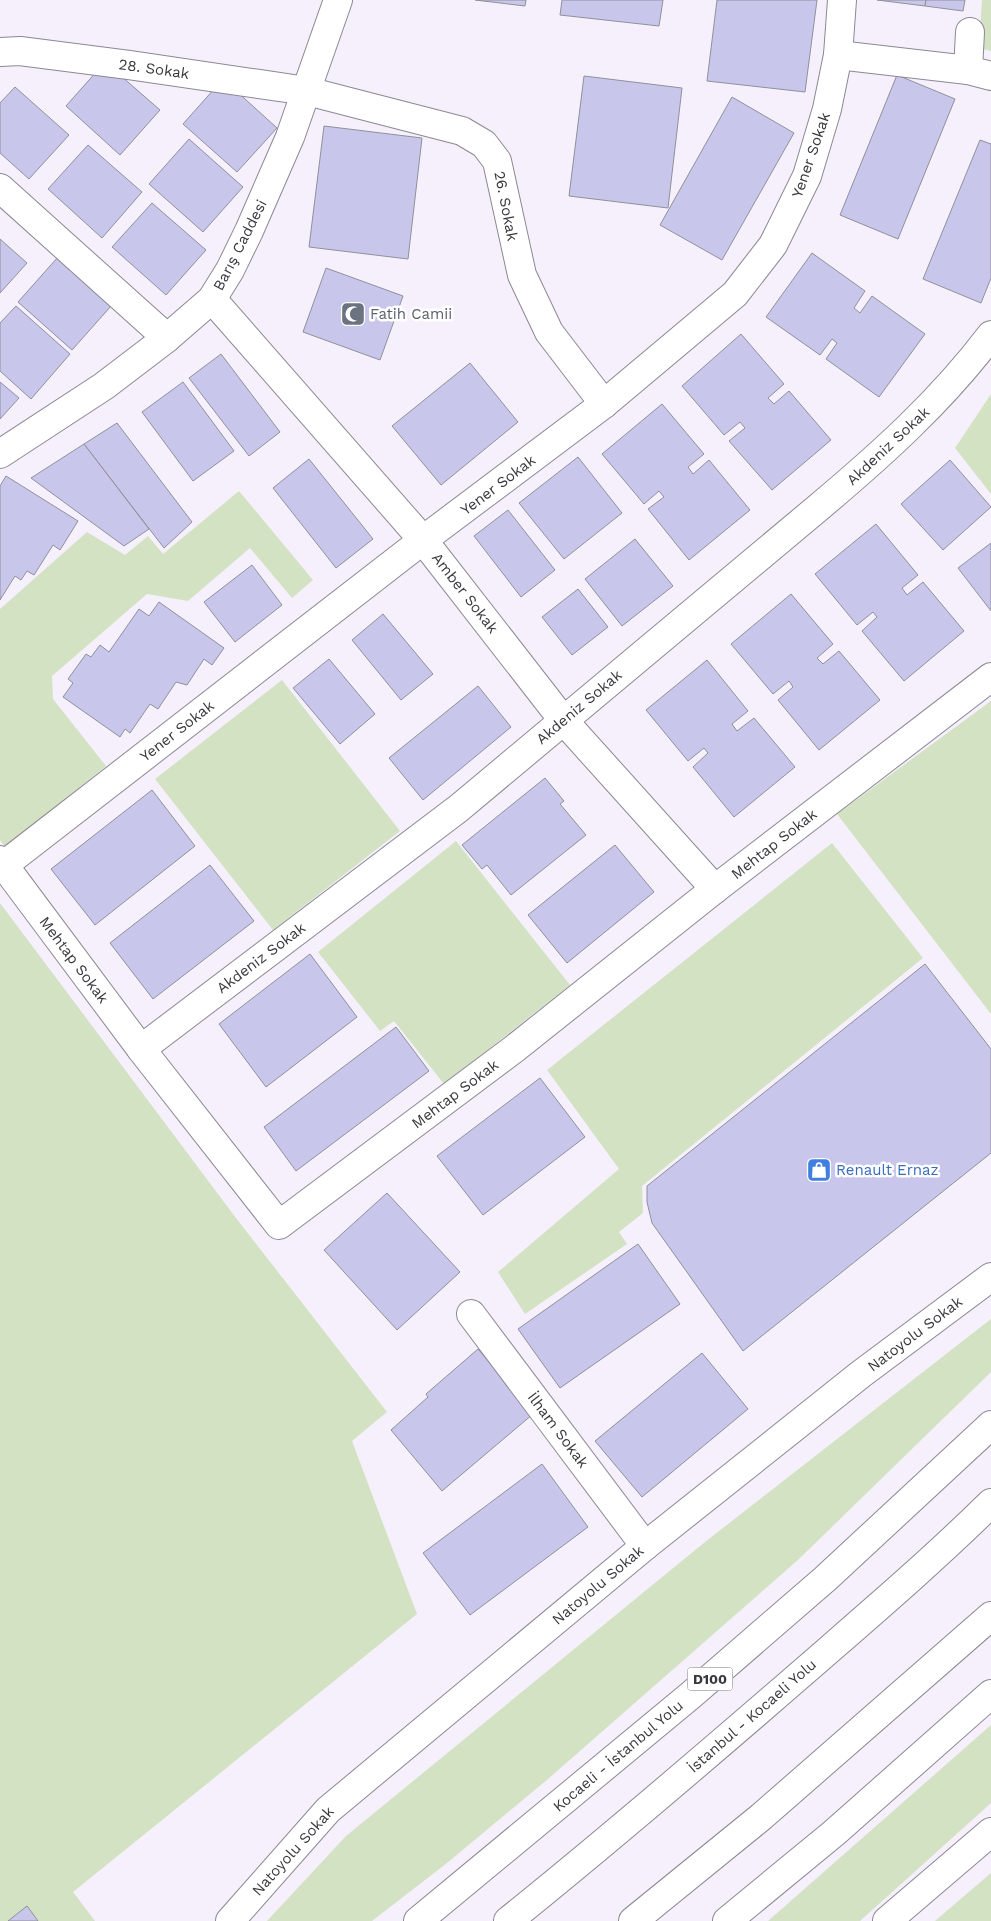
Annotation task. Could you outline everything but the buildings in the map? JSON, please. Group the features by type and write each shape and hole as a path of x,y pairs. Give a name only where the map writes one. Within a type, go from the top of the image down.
{"main road":[{"name":"Barış Caddesi","path":"0,454 104,386 167,338 212,299 230,270 249,231 290,138 338,0"},
{"name":"Yener Sokak","path":"2,863 423,540 604,404 735,294 772,246 807,176 827,109 838,55 842,0"},
{"path":"838,55 979,73 970,32"},
{"name":"28. Sokak","path":"0,52 20,51 111,62 307,91"},
{"name":"26. Sokak","path":"307,91 462,130 484,144 498,161 504,182 515,250 525,282 549,332 604,404"},
{"path":"0,188 167,338"},
{"name":"Amber Sokak","path":"212,299 423,540 563,720 715,889"},
{"name":"Akdeniz Sokak","path":"141,1049 459,808 872,462 939,398 991,335"},
{"name":"Mehtap Sokak","path":"2,863 141,1049 280,1225 514,1049 715,889 991,677"},
{"name":"Natoyolu Sokak","path":"230,1921 328,1810 645,1546 861,1374 991,1278"},
{"name":"İlham Sokak","path":"471,1314 645,1546"},
{"name":"Kocaeli - İstanbul Yolu","path":"418,1921 599,1773 698,1689 825,1579 991,1425"},
{"name":"İstanbul - Kocaeli Yolu","path":"508,1921 604,1843 737,1730 880,1606 991,1504"},
{"path":"633,1921 769,1810 991,1616"},
{"path":"727,1921 834,1832 991,1694"},
{"path":"887,1921 991,1832"}],"green space":[{"path":"982,0 991,0 991,51 979,48"},
{"path":"991,394 991,494 955,448"},
{"path":"239,491 313,580 292,598 250,548 188,601 147,594 52,676 53,699 106,766 5,847 0,840 0,609 87,532 125,555 148,536 163,554"},
{"path":"282,680 400,831 273,930 155,779"},
{"path":"991,701 991,1014 837,814"},
{"path":"456,841 570,985 444,1084 394,1021 380,1031 318,952"},
{"path":"832,843 923,958 642,1186 643,1213 619,1232 627,1244 525,1314 498,1272 619,1169 547,1070"},
{"path":"0,903 236,1218 387,1412 352,1441 417,1614 73,1892 95,1921 0,1921"},
{"path":"991,1319 991,1372 799,1559 548,1779 447,1863 372,1921 267,1921 346,1836 705,1542"},
{"path":"991,1725 991,1803 860,1921 768,1921"},
{"path":"991,1873 991,1921 935,1921"}],"place":[{"name":"Fatih Camii","path":"353,314"},
{"name":"Renault Ernaz","path":"819,1170"}]}
